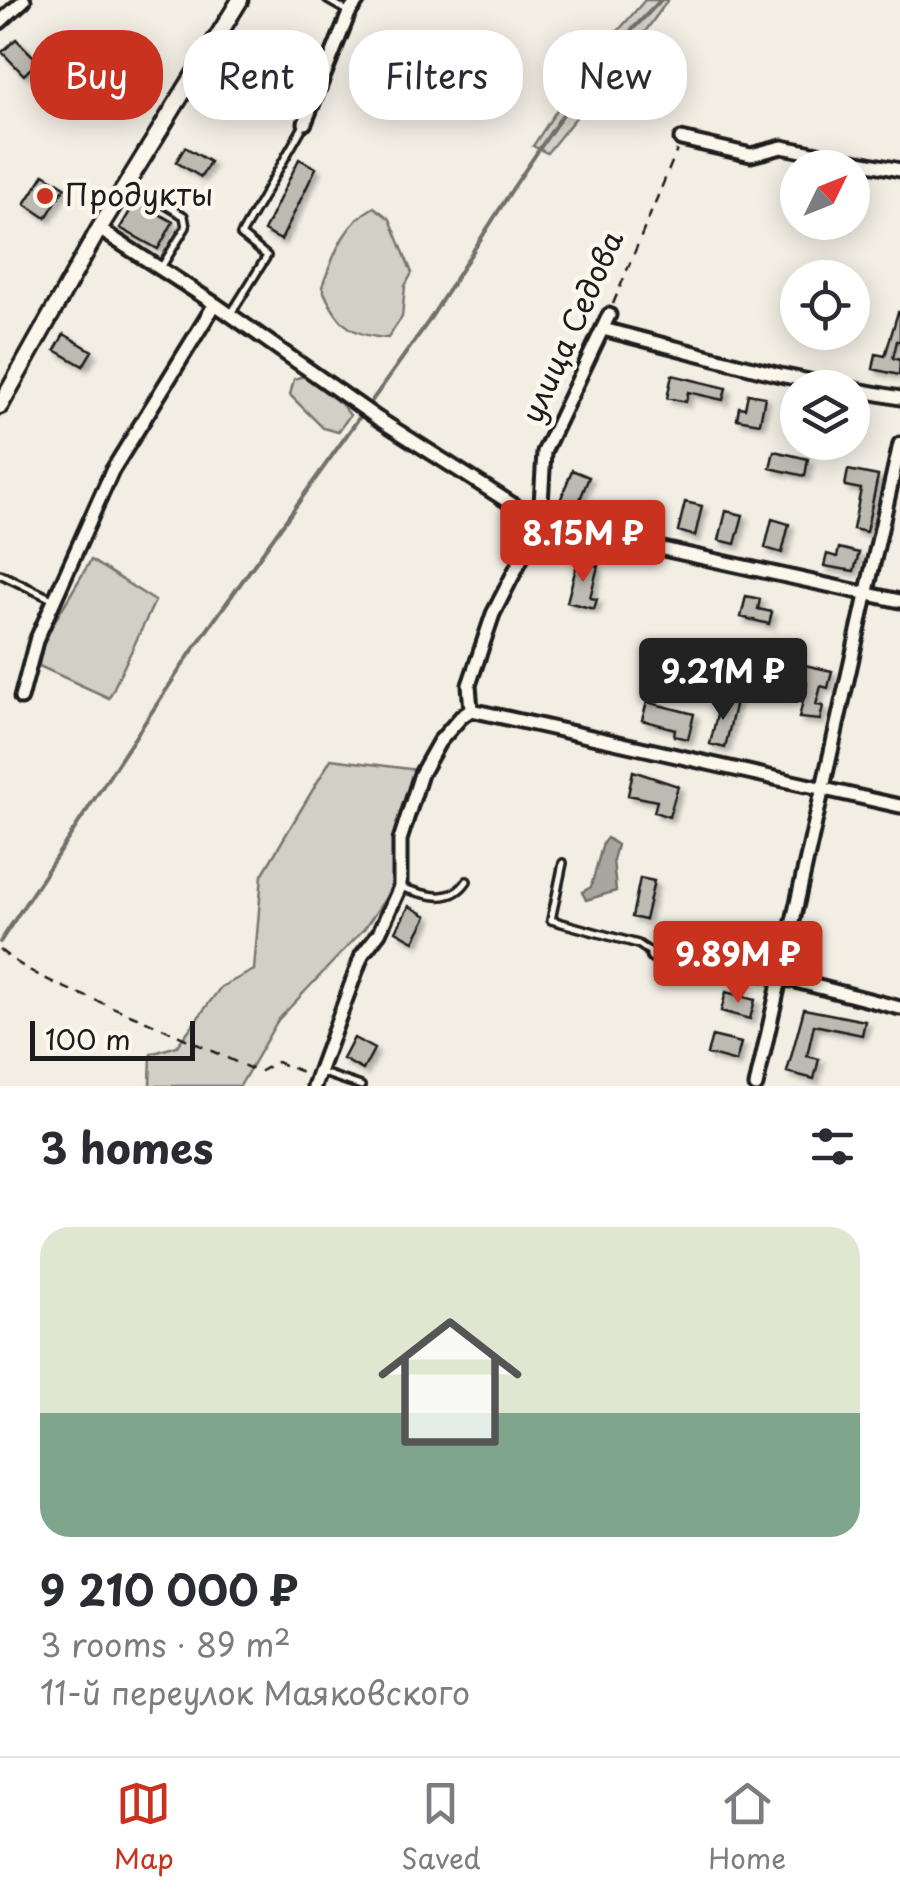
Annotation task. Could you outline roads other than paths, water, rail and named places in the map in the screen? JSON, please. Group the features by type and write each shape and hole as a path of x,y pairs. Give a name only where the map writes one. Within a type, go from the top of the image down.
{"street":[{"path":"0,22 24,0"},
{"path":"0,406 99,229 240,0"},
{"path":"305,122 358,0"},
{"path":"681,139 751,155 782,147 900,170"},
{"path":"99,229 377,418 540,522 900,601"},
{"path":"20,698 36,641 112,472 214,304"},
{"name":"улица Седова","path":"471,710 469,685 493,614 540,522 544,452 609,315"},
{"path":"603,329 780,375"},
{"path":"870,392 900,398"},
{"path":"756,1086 900,444"},
{"path":"317,1079 362,955 379,933 400,887 400,840 422,774 439,742 471,710 900,806"},
{"path":"654,954 780,977 900,1008"}],"lane":[{"path":"328,0 350,13"},
{"path":"230,315 267,256 241,235 305,122"},
{"path":"150,196 186,221 186,228 160,269"},
{"path":"0,574 55,600"},
{"path":"563,863 551,920 638,944 654,954"},
{"path":"400,887 432,897 449,896 467,881"},
{"path":"317,1079 360,1086"}],"waterway":[{"path":"371,402 593,70 661,0"},
{"path":"0,942 190,654 359,418"}],"place":[{"name":"Продукты","path":"45,196"}]}
